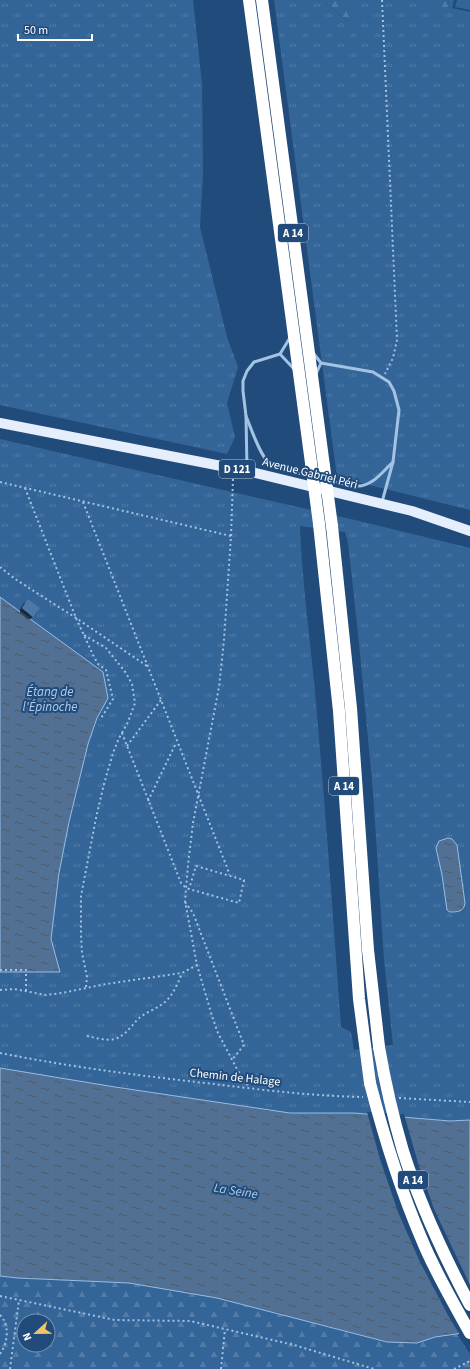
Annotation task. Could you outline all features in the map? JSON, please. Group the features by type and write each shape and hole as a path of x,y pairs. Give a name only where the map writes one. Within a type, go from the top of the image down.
{"highway":[{"name":"A 14","path":"249,0 319,524 339,711 357,968 370,1083 388,1150 422,1241 470,1332"},
{"name":"A 14","path":"262,0 332,526 351,708 368,950 379,1047 386,1083 403,1150 412,1178 435,1234 470,1305"}],"main road":[{"name":"Avenue Gabriel Péri","path":"0,423 247,471 412,511 470,532"}],"lane":[{"path":"247,471 246,416 243,381 247,371 254,362 280,354 294,331"},
{"path":"308,347 321,363 373,372 388,382 394,391 399,410 393,462 382,504"},
{"path":"280,354 300,375"},
{"path":"312,380 321,363"},
{"path":"246,416 263,457 276,468 357,486 368,484 393,462"}],"path":[{"path":"382,0 397,340 393,358 383,378"},
{"path":"233,479 231,536 224,640 219,687 193,823 185,887 185,901 197,965 212,1016 218,1033 249,1088"},
{"path":"0,482 231,536"},
{"path":"25,488 76,618 98,664 106,670 113,699 100,720"},
{"path":"83,502 229,875"},
{"path":"0,568 15,580 76,618 147,666"},
{"path":"84,635 106,648 126,673 132,684 135,703 128,722 113,753 104,784 81,896 81,935 82,952 87,977 86,987"},
{"path":"127,746 161,700"},
{"path":"122,733 181,883 189,889 239,903 244,880 196,866 189,889"},
{"path":"148,801 177,742"},
{"path":"185,901 193,913 244,1045 232,1060"},
{"path":"0,990 14,989 46,995 62,993 86,987 182,973 197,965"},
{"path":"0,970 26,970 26,992"},
{"path":"87,1036 114,1039 123,1035 138,1019 165,1002 182,973"},
{"name":"Chemin de Halage","path":"0,1053 47,1062 135,1075 342,1097 366,1097"},
{"path":"397,1098 470,1102"},
{"path":"0,1296 115,1320 190,1321 294,1345 374,1369"},
{"path":"10,1369 19,1300"},
{"path":"0,1315 4,1319 6,1326 7,1340 0,1354"},
{"path":"221,1369 225,1329"},
{"path":"454,1369 470,1361"}],"green space":[{"path":"0,0 193,0 202,84 203,174 200,227 227,337 238,367 227,403 235,437 227,454 0,405"},
{"path":"274,0 323,0 348,22 362,17 347,0 426,0 443,11 450,9 448,0 454,0 452,8 470,12 470,510 337,477"},
{"path":"323,0 347,0 363,17 348,22"},
{"path":"426,0 448,0 450,10 443,11"},
{"path":"457,0 470,0 470,10 455,7"},
{"path":"0,439 355,520 470,548 470,1120 450,1121 354,1113 290,1113 0,1068","holes":["300,526 345,532 348,542 359,643 373,792 384,960 393,1045 354,1050 351,1032 341,1027 322,776 304,589"]},
{"path":"0,1276 129,1283 217,1298 387,1342 417,1343 435,1337 457,1334 470,1354 470,1369 0,1369"}],"water":[{"name":"Étang de l'Épinoche","path":"0,597 103,672 108,698 97,718 88,744 69,822 59,873 51,939 60,972 0,972"},
{"path":"448,838 452,839 457,845 465,903 462,910 455,912 450,912 447,910 436,848 439,841"},
{"name":"La Seine","path":"0,1068 290,1113 354,1113 450,1121 470,1120 470,1332 435,1337 417,1343 387,1342 217,1298 129,1283 0,1276"}],"pier":[{"path":"367,1112 404,1114 418,1163 434,1209 470,1285 470,1334 460,1335 420,1262 398,1212 380,1159"}],"building":[{"path":"28,599 40,608 33,617 22,608"}]}
